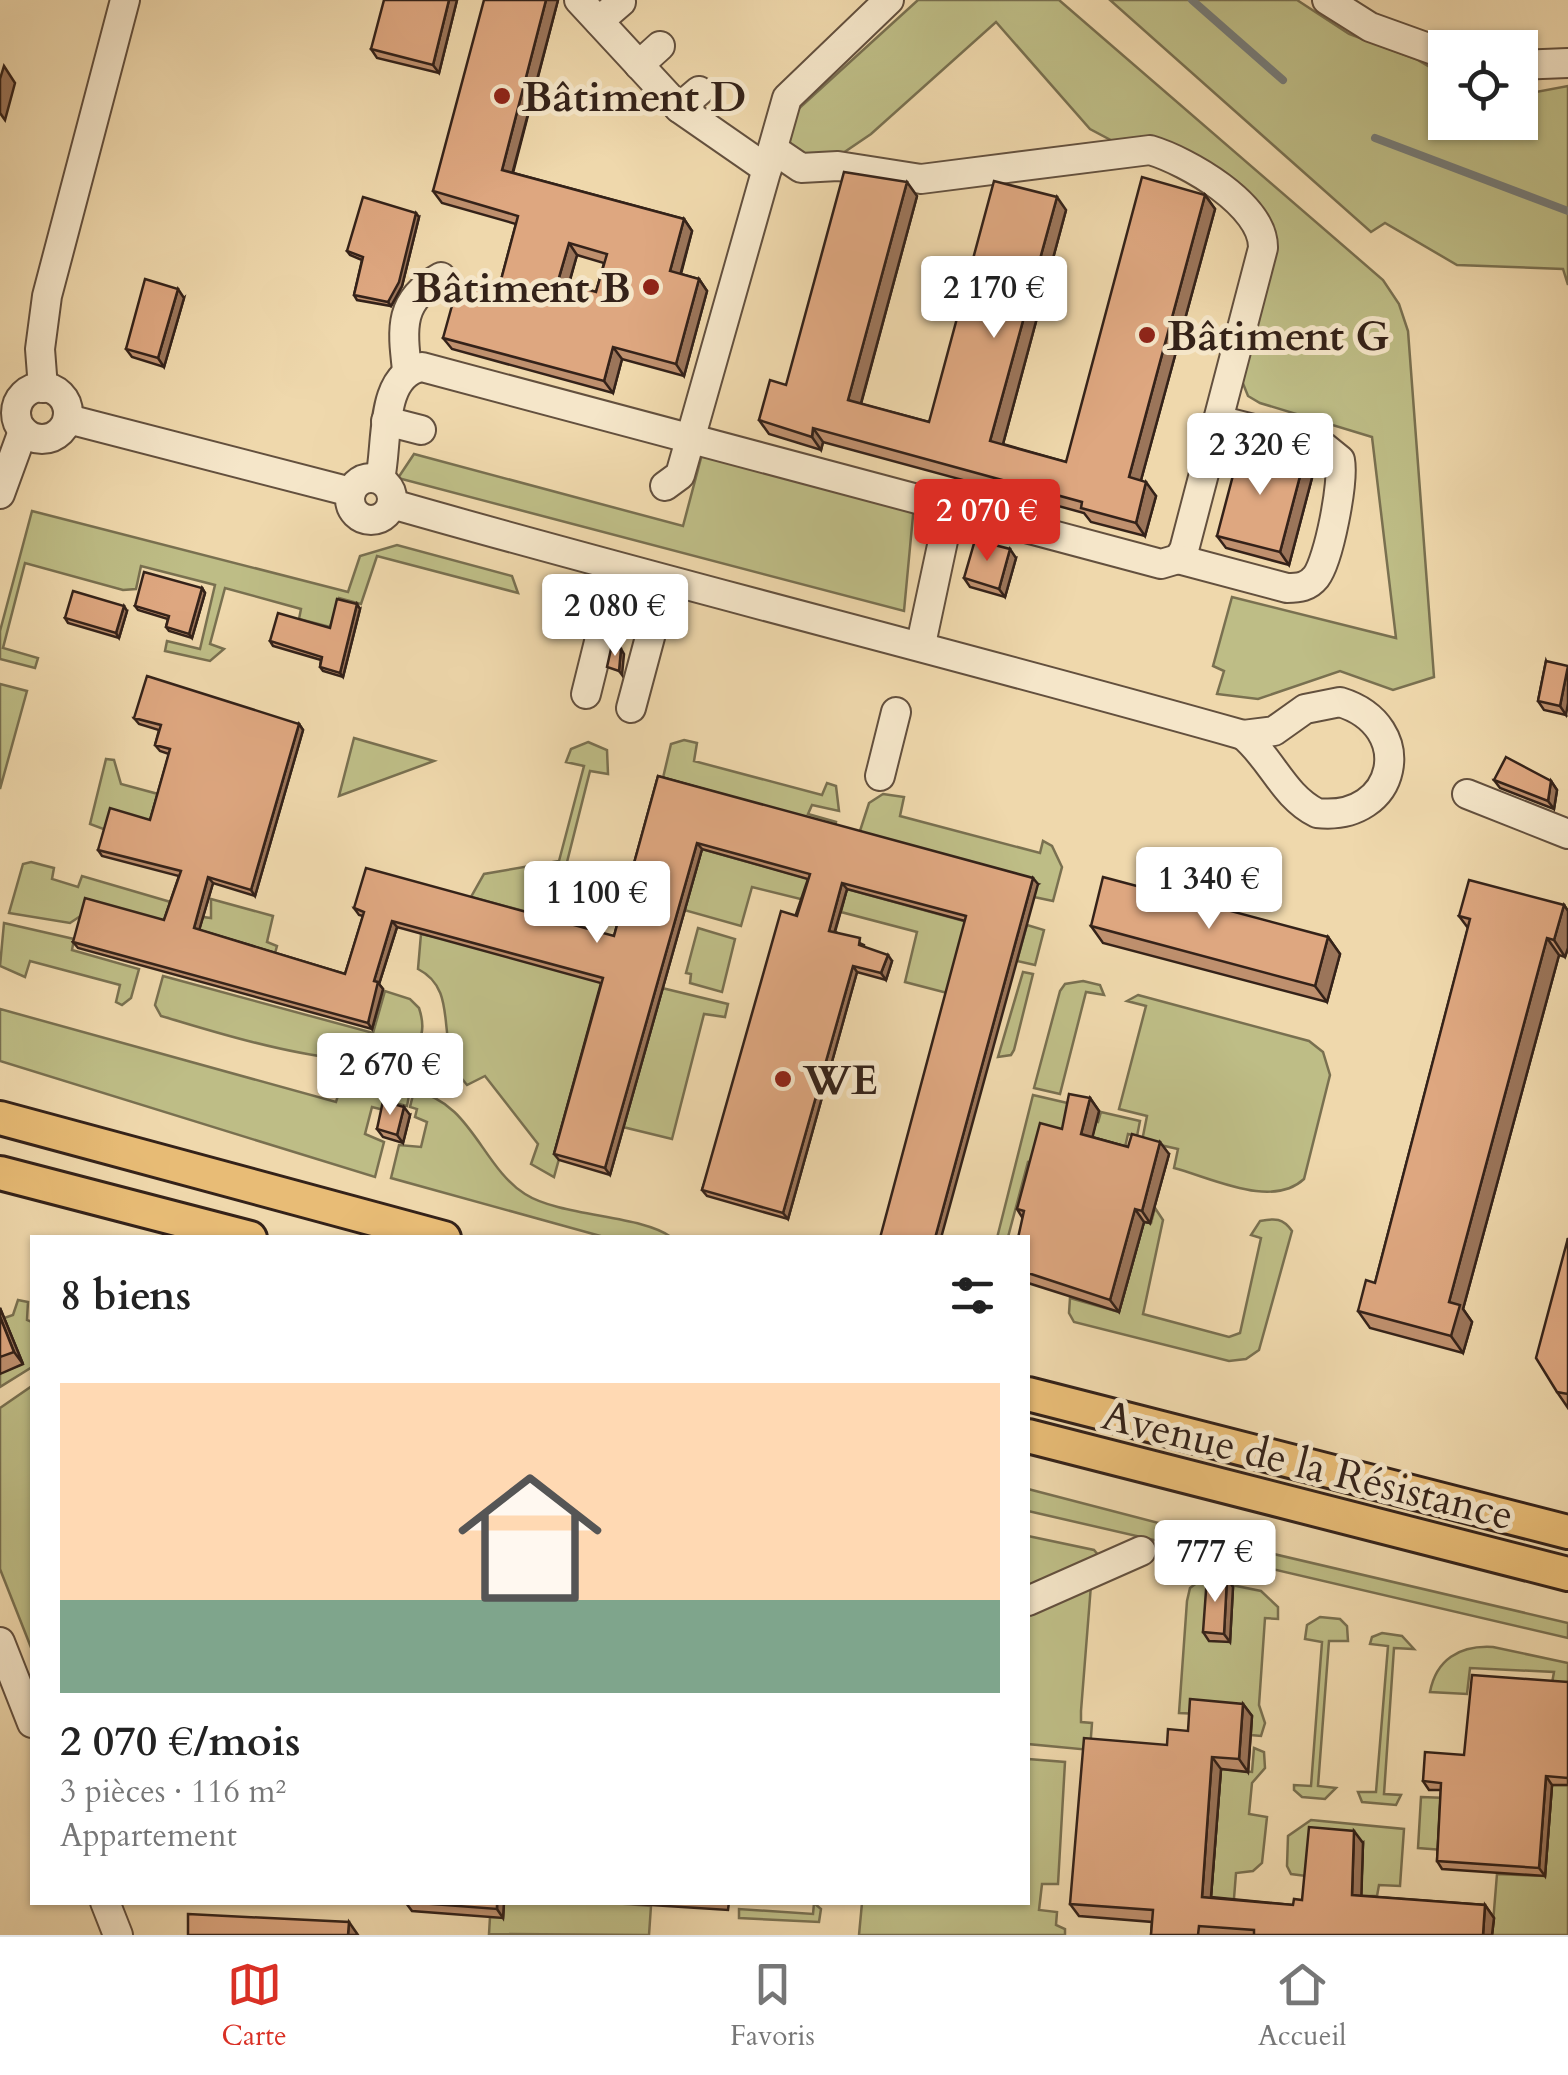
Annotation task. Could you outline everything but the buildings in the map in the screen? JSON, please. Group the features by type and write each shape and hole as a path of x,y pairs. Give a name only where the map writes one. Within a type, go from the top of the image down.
{"main road":[{"path":"0,1118 433,1235"},
{"path":"0,1174 238,1235"},
{"name":"Avenue de la Résistance","path":"1030,1395 1568,1532"},
{"name":"Avenue de la Résistance","path":"1030,1437 1568,1574"}],"street":[{"path":"43,388 40,349 47,296 125,0"},
{"path":"579,0 599,22 650,56 674,95 770,159 801,168 838,166 921,179 935,171 1073,152 1133,149 1164,154 1182,162 1256,219 1263,248 1184,550 1193,572"},
{"path":"665,486 680,475 791,92 889,0"},
{"path":"1326,0 1370,27 1428,48"},
{"path":"599,22 621,2"},
{"path":"1538,64 1568,62"},
{"path":"407,370 407,310 416,293 441,277"},
{"path":"68,419 350,515 377,520 386,491 386,421 397,380 407,370 422,367 950,508 1140,567 1161,564 1287,588 1304,586 1319,574 1343,473 1333,450 1218,420"},
{"path":"43,388 63,397 68,419 60,433 45,439 23,430 18,422 19,402 33,389 43,388"},
{"path":"386,421 421,430"},
{"path":"0,494 23,430"},
{"path":"350,515 365,478 386,491 618,569 921,644 1243,734 1274,730 1305,709 1340,702 1372,718 1383,732 1389,767 1372,800 1356,811 1336,816 1317,813 1286,790 1265,753 1243,734"},
{"path":"921,644 950,508"},
{"path":"586,694 618,569"},
{"path":"630,708 665,581"},
{"path":"880,776 896,712"},
{"path":"1467,794 1568,834"},
{"path":"1030,1599 1141,1551"},
{"path":"0,1642 30,1718"},
{"path":"106,1905 118,1935"}],"shaded area":[{"path":"918,0 1059,0 1383,280 1399,304 1408,331 1434,677 1393,690 1340,671 1258,699 1217,694 1224,671 1213,666 1232,597 1396,638 1372,437 1260,403 1248,396 1242,381 1265,222 1090,129 996,22 871,134 843,153 803,156 792,149 788,141 795,112"},
{"path":"1110,0 1297,0 1349,34 1428,66 1428,140 1538,140 1538,92 1568,86 1568,285 1563,269 1457,265 1385,223 1371,232"},
{"path":"705,443 914,505 904,611 398,478 414,454 683,526"},
{"path":"32,511 348,592 360,556 397,545 512,576 518,593 377,556 361,604 339,598 330,627 299,619 301,609 225,588 210,644 224,649 210,661 165,651 167,641 200,649 215,585 141,566 136,589 123,590 25,563 3,648 38,658 35,668 0,659 0,631"},
{"path":"0,684 27,691 0,789"},
{"path":"354,738 434,761 339,796"},
{"path":"684,740 697,743 694,761 822,795 827,783 836,786 839,811 812,805 808,814 836,822 835,827 662,782 671,744"},
{"path":"588,742 607,750 608,774 590,771 565,870 576,874 590,897 598,931 471,897 484,874 559,861 584,766 566,762 571,749"},
{"path":"106,759 114,760 121,784 158,794 151,822 106,830 90,824"},
{"path":"883,794 904,797 900,816 1040,853 1043,841 1052,846 1062,867 1053,901 1034,897 1037,884 859,834 869,803"},
{"path":"702,849 834,886 829,906 752,887 741,926 684,910"},
{"path":"31,862 54,868 52,879 78,887 82,876 174,903 173,924 82,915 70,923 9,913 23,864"},
{"path":"847,889 971,923 951,994 905,982 917,932 841,912"},
{"path":"211,899 273,916 267,942 277,946 274,957 192,930 195,916 211,918"},
{"path":"4,923 74,939 72,950 139,969 131,998 122,1005 116,1002 120,985 30,961 25,977 0,966"},
{"path":"1027,925 1044,930 1035,965 1017,961"},
{"path":"698,928 735,939 722,992 690,983 691,974 686,973"},
{"path":"421,934 610,974 554,1177 531,1164 538,1144 485,1076 467,1085 456,1070 440,991 418,969"},
{"path":"1023,972 1033,974 1014,1050 1011,1055 998,1057"},
{"path":"163,976 373,1033 385,991 410,999 419,1008 420,1039 399,1056 364,1060 270,1046 161,1016 155,1005"},
{"path":"1083,981 1100,985 1104,995 1086,992 1060,1094 1034,1088 1060,991 1065,984"},
{"path":"662,988 728,1004 725,1017 704,1014 672,1139 623,1127"},
{"path":"1138,995 1309,1041 1323,1052 1330,1075 1304,1179 1291,1188 1276,1191 1241,1188 1174,1168 1178,1149 1142,1141 1147,1116 1119,1109 1146,1006 1127,1001"},
{"path":"0,1009 336,1102 343,1080 410,1090 407,1106 386,1101 384,1110 372,1107 365,1134 384,1142 375,1177 0,1061"},
{"path":"414,1091 449,1108 510,1182 540,1202 641,1224 667,1235 597,1235 391,1178 399,1145 421,1147 427,1122 415,1117 417,1109 410,1107"},
{"path":"1033,1095 1076,1105 1074,1117 1098,1122 1101,1112 1140,1121 1137,1136 1128,1134 1123,1156 1028,1162 1009,1235 998,1235"},
{"path":"1155,1208 1163,1220 1143,1314 1229,1337 1240,1333 1261,1238 1251,1235 1260,1221 1270,1219 1282,1221 1292,1231 1259,1350 1246,1359 1229,1361 1074,1322 1069,1313 1070,1298 1119,1312 1144,1222 1151,1223"},
{"path":"18,1300 28,1302 30,1368 0,1387 0,1373 22,1364 4,1318 13,1315"},
{"path":"30,1387 30,1645 0,1569 0,1408"},
{"path":"1030,1490 1220,1539 1219,1555 1030,1511"},
{"path":"1030,1536 1094,1550 1099,1556 1030,1587"},
{"path":"1231,1544 1568,1623 1568,1638 1229,1559"},
{"path":"1202,1579 1261,1591 1278,1607 1278,1619 1265,1618 1259,1705 1265,1723 1261,1736 1251,1735 1251,1716 1179,1713 1187,1601 1190,1588"},
{"path":"1091,1585 1081,1711 1081,1722 1092,1723 1090,1750 1030,1744 1030,1615"},
{"path":"1320,1617 1340,1619 1347,1626 1348,1641 1329,1641 1318,1786 1336,1788 1325,1799 1302,1797 1294,1790 1294,1785 1311,1786 1322,1642 1305,1639 1307,1625"},
{"path":"1382,1633 1402,1636 1414,1649 1394,1648 1384,1794 1401,1795 1396,1805 1362,1802 1358,1792 1376,1792 1388,1646 1370,1644 1372,1637"},
{"path":"1493,1647 1568,1663 1568,1694 1551,1689 1554,1672 1470,1668 1467,1694 1430,1692 1438,1671 1451,1657 1470,1649"},
{"path":"1254,1748 1264,1752 1265,1768 1252,1783 1249,1814 1267,1817 1262,1863 1253,1871 1236,1873 1233,1911 1210,1909 1221,1769 1252,1772"},
{"path":"1030,1759 1065,1762 1058,1884 1042,1884 1039,1910 1057,1912 1056,1925 1065,1929 1065,1935 859,1935 862,1905 1030,1905"},
{"path":"1552,1785 1568,1785 1568,1935 1492,1935 1497,1874 1545,1876"},
{"path":"1421,1797 1447,1798 1443,1850 1418,1848"},
{"path":"1311,1820 1404,1829 1400,1886 1379,1885 1377,1896 1361,1896 1363,1843 1314,1877 1291,1874 1287,1866 1288,1836"},
{"path":"504,1905 651,1906 649,1935 489,1934 490,1917 503,1917"},
{"path":"816,1905 821,1909 819,1922 739,1918 739,1909 813,1914"}],"waterway":[{"path":"1192,0 1283,80"},
{"path":"1375,138 1568,211"}],"place":[{"name":"Bâtiment D","path":"502,96"},
{"name":"Bâtiment B","path":"651,287"},
{"name":"Bâtiment G","path":"1147,335"},
{"name":"WE","path":"783,1079"}]}
